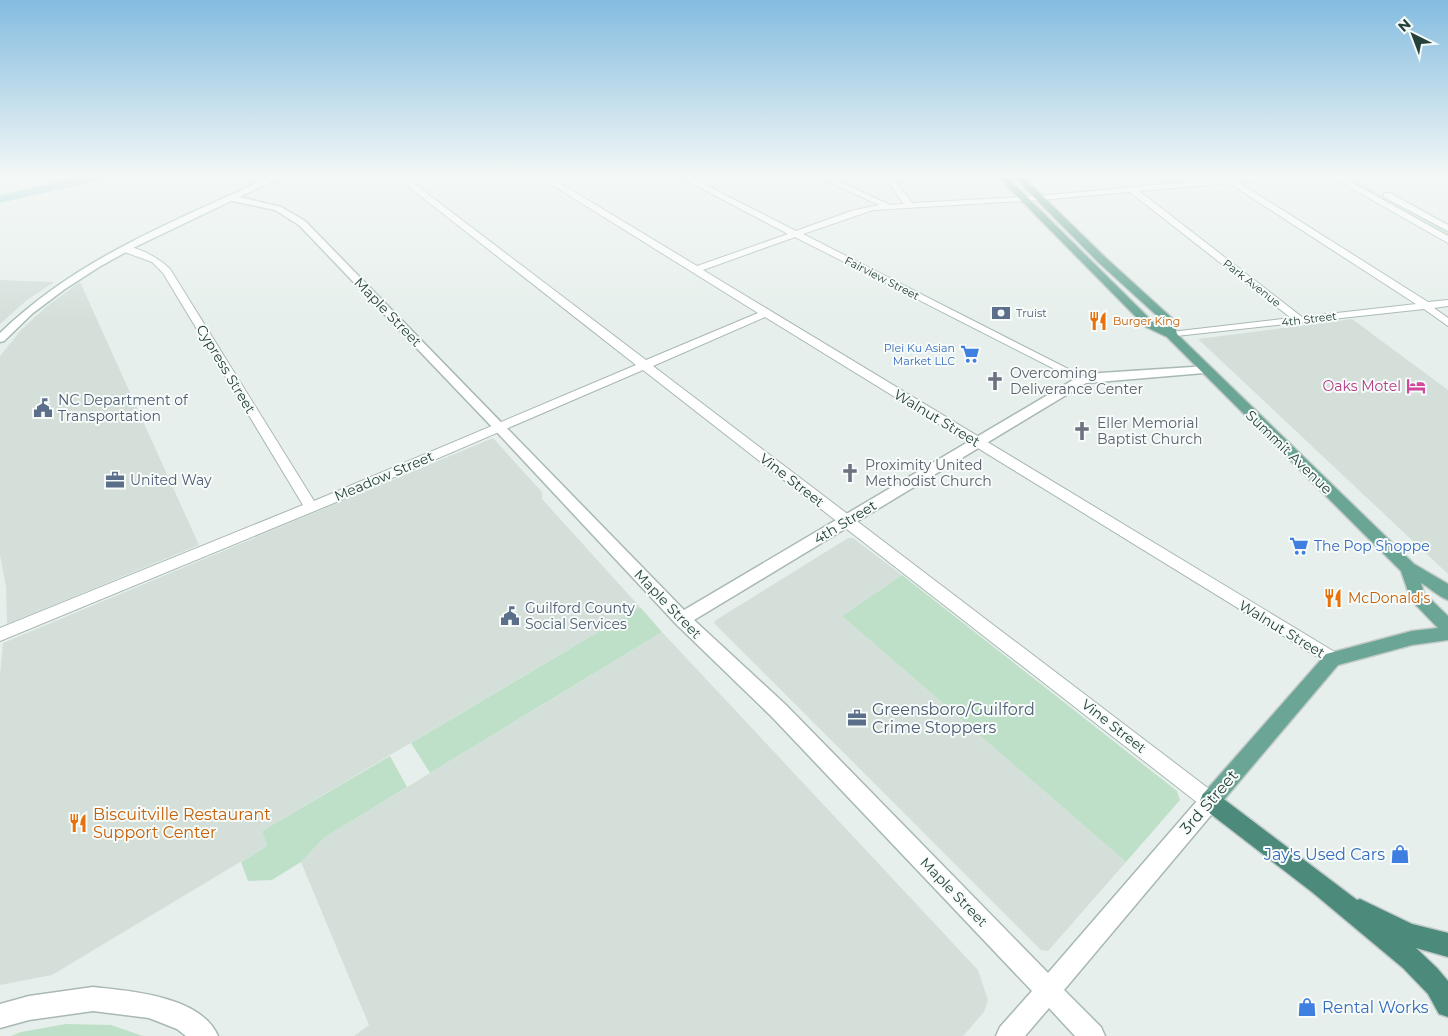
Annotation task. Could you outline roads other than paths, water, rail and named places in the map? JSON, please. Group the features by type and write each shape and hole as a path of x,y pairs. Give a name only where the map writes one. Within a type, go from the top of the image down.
{"highway":[{"path":"1210,801 1339,899 1422,970 1444,994 1448,1005"},
{"path":"1339,899 1409,934 1448,945"}],"main road":[{"name":"Summit Avenue","path":"1049,224 1150,325 1171,335 1408,568 1441,587 1448,594"},
{"name":"Summit Avenue","path":"1066,224 1169,321 1171,335"},
{"name":"Summit Avenue","path":"1408,568 1417,596 1448,627"},
{"path":"1332,659 1412,638 1448,632"},
{"name":"3rd Street","path":"1210,801 1332,659"}],"street":[{"path":"0,340 34,306 61,286 125,249 176,224"},
{"name":"Maple Street","path":"303,224 499,426 682,619 779,712 1092,1036"},
{"name":"Vine Street","path":"461,224 1210,801"},
{"name":"Walnut Street","path":"621,224 1332,659"},
{"name":"Fairview Street","path":"776,224 1082,380"},
{"path":"695,270 822,224"},
{"name":"Park Avenue","path":"1176,224 1300,320"},
{"path":"1299,224 1425,306 1448,323"},
{"path":"1420,224 1448,240"},
{"name":"Cypress Street","path":"125,249 155,260 167,271 311,507"},
{"name":"4th Street","path":"1171,335 1448,303"},
{"name":"Meadow Street","path":"0,636 311,507 767,313"},
{"name":"4th Street","path":"682,619 1082,380 1204,369"},
{"name":"3rd Street","path":"1009,1036 1210,801"},
{"path":"0,1016 29,1008 93,999 149,1006 185,1019 205,1036"}],"place":[{"name":"Truist","path":"1001,313"},
{"name":"Burger King","path":"1098,321"},
{"name":"Plei Ku Asian Market LLC","path":"970,354"},
{"name":"Overcoming Deliverance Center","path":"995,381"},
{"name":"Oaks Motel","path":"1416,386"},
{"name":"NC Department of Transportation","path":"43,408"},
{"name":"Eller Memorial Baptist Church","path":"1082,431"},
{"name":"Proximity United Methodist Church","path":"850,473"},
{"name":"United Way","path":"115,480"},
{"name":"The Pop Shoppe","path":"1299,546"},
{"name":"McDonald's","path":"1333,598"},
{"name":"Guilford County Social Services","path":"510,616"},
{"name":"Greensboro/Guilford Crime Stoppers","path":"857,718"},
{"name":"Biscuitville Restaurant Support Center","path":"78,823"},
{"name":"Jay's Used Cars","path":"1400,854"},
{"name":"Rental Works","path":"1307,1007"}]}
